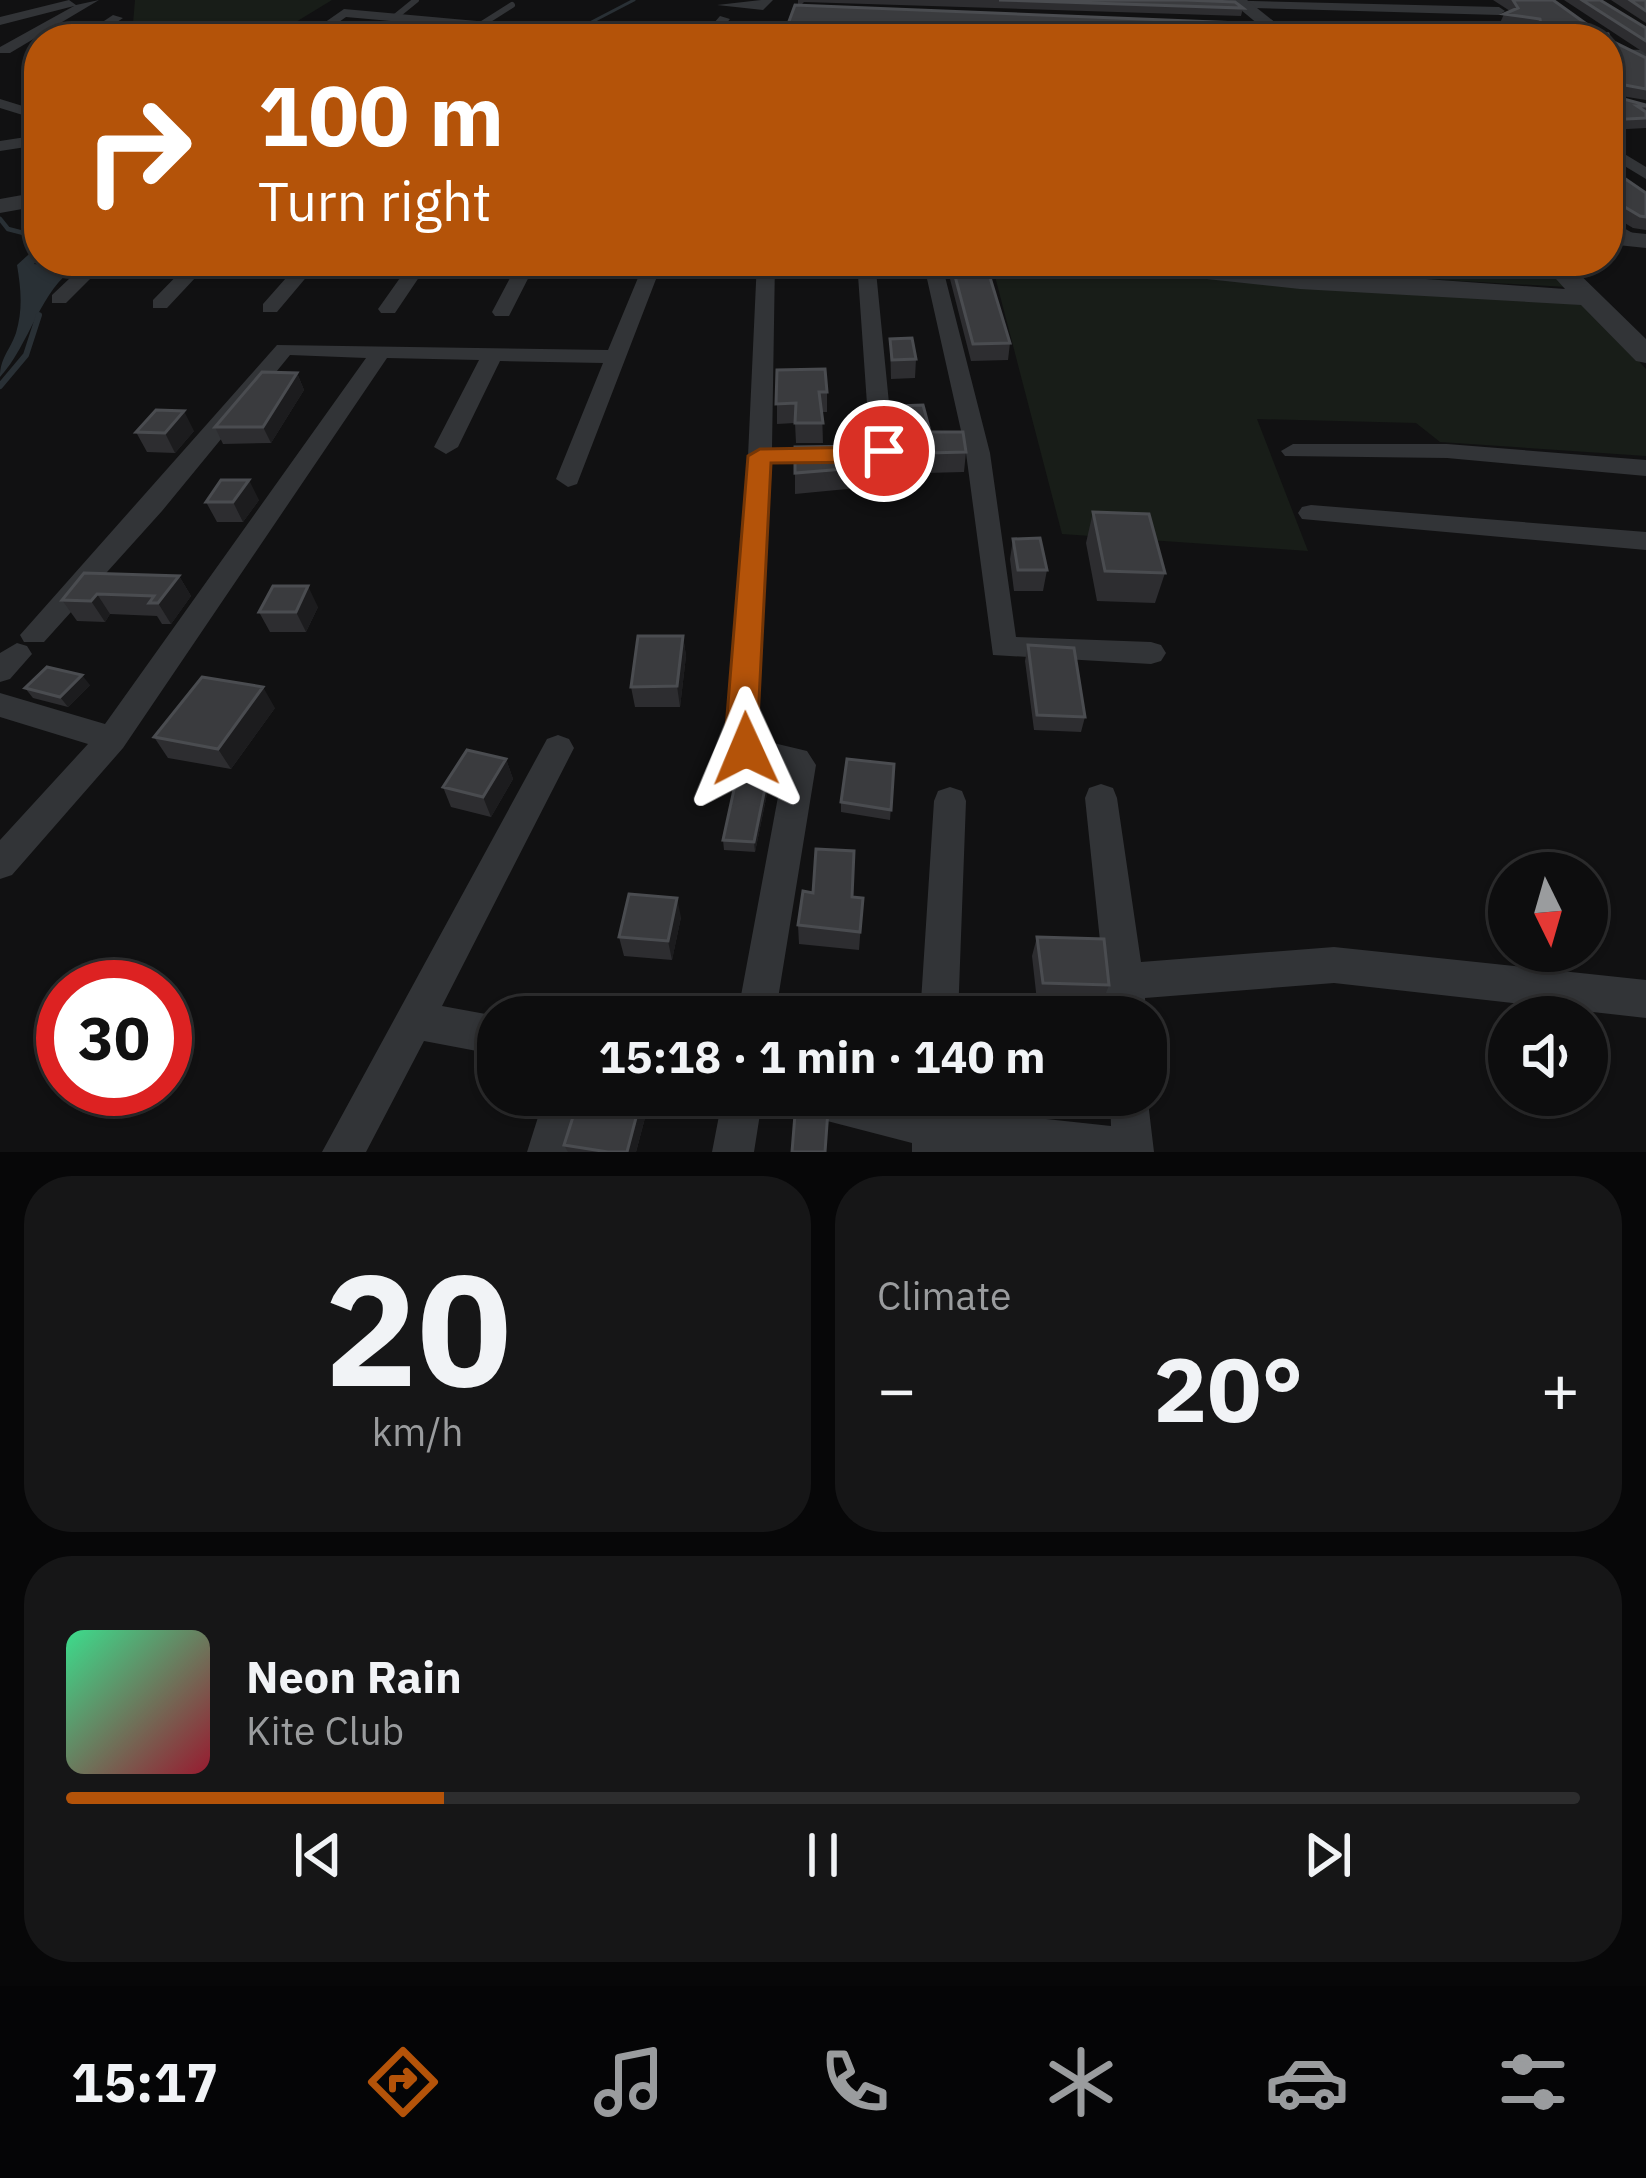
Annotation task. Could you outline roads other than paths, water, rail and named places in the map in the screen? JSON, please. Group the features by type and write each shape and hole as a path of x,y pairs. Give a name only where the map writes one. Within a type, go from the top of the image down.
{"street":[{"path":"0,21 83,0"},
{"path":"49,24 93,0"},
{"path":"715,24 723,12 763,6 767,0"},
{"path":"1484,0 1513,22"},
{"path":"1195,2 1499,11"},
{"path":"1240,2 1268,24"},
{"path":"329,24 344,14 482,24"},
{"path":"107,24 117,18"},
{"path":"1623,50 1646,65"},
{"path":"1623,53 1646,53"},
{"path":"59,299 83,276"},
{"path":"160,304 187,276"},
{"path":"270,308 297,276"},
{"path":"388,310 412,276"},
{"path":"502,312 520,276"},
{"path":"568,479 648,276"},
{"path":"760,996 800,765 796,760 746,749 741,741 760,456 766,276"},
{"path":"760,456 882,454 867,276"},
{"path":"936,276 978,453 1003,647 1150,653"},
{"path":"1349,276 1591,298"},
{"path":"1568,276 1646,355"},
{"path":"17,654 153,505 284,349 614,357"},
{"path":"0,864 112,739 381,352"},
{"path":"446,447 493,354"},
{"path":"1293,451 1447,451 1646,468"},
{"path":"1311,513 1646,541"},
{"path":"0,705 112,739"},
{"path":"343,1152 558,748"},
{"path":"1101,798 1126,996"},
{"path":"940,996 950,801"},
{"path":"1144,996 1334,965 1646,999"},
{"path":"414,1020 477,1031"},
{"path":"548,1152 559,1116"},
{"path":"733,1152 739,1116"},
{"path":"896,1116 1133,1151 1131,1116"}],"lane":[{"path":"395,17 416,0"},
{"path":"482,24 512,5"}],"waterway":[{"path":"588,24 634,0"},
{"path":"0,219 8,229 24,233"},
{"path":"0,386 26,355 39,315"}]}
